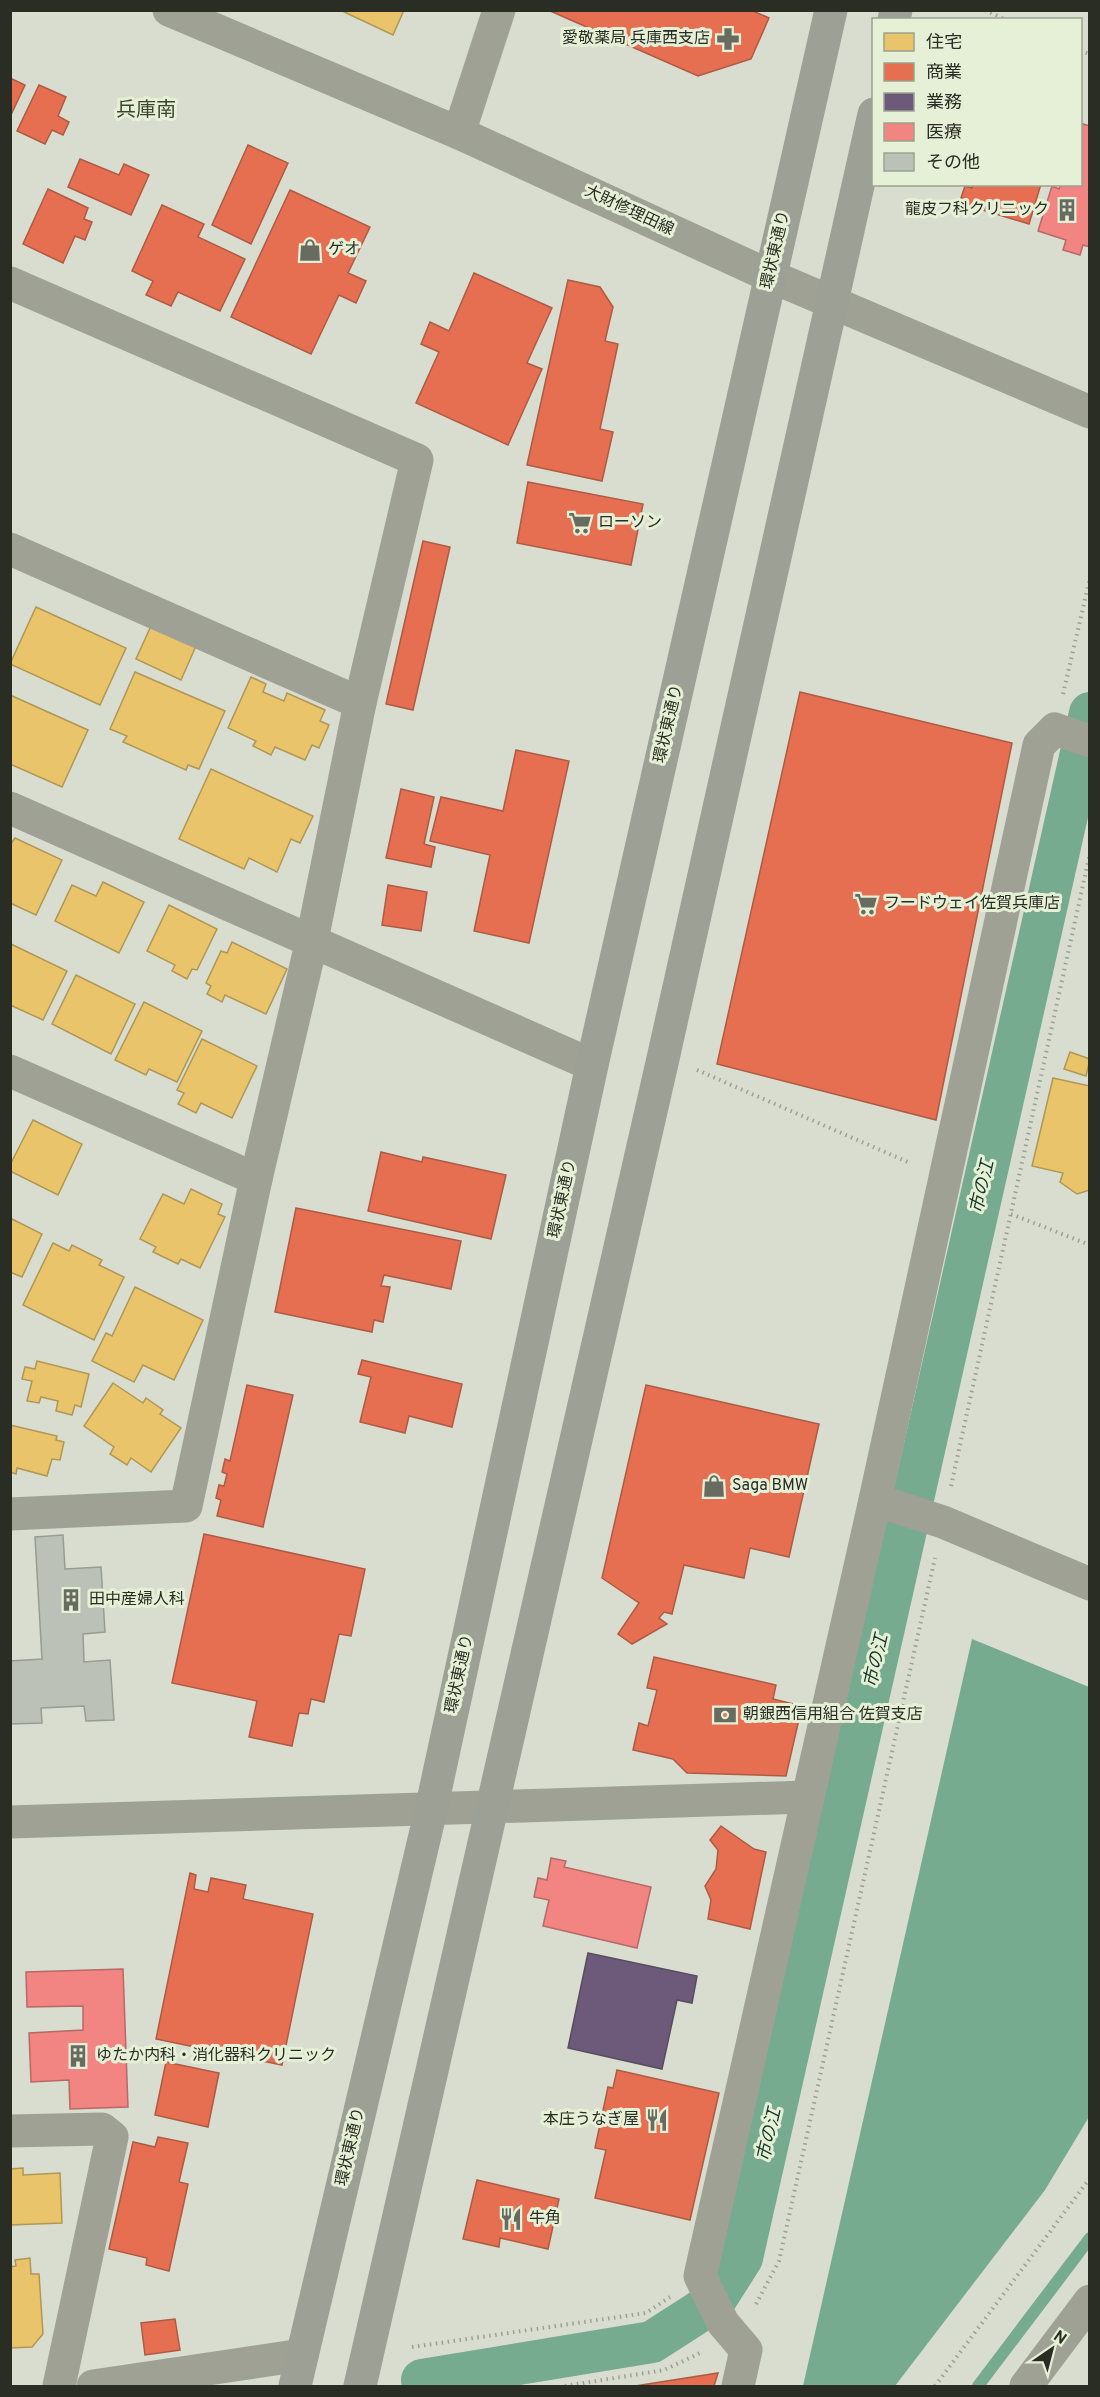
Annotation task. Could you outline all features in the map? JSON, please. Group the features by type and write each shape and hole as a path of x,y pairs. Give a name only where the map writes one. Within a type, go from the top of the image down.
{"main road":[{"name":"環状東通り","path":"295,2386 431,1810 592,1065 831,10"},
{"path":"360,2386 494,1807 833,303 872,119"}],"street":[{"name":"大財修理田線","path":"169,10 459,133 770,276 1089,412"},
{"path":"459,133 499,10"},
{"path":"10,283 417,460 360,703 312,940 256,1179 186,1506 10,1514"},
{"path":"10,549 360,703"},
{"path":"738,2386 746,2350 729,2330 700,2276 875,1500 1039,746 1055,729 1089,741"},
{"path":"10,808 592,1065"},
{"path":"10,1071 256,1179"},
{"path":"875,1500 943,1522 1089,1584"},
{"path":"10,1822 807,1797"},
{"path":"10,2131 102,2128 112,2137 59,2386"},
{"path":"1026,2386 1089,2301"},
{"path":"93,2386 302,2355"}],"path":[{"path":"985,10 1002,18"},
{"path":"1055,729 1089,578"},
{"path":"565,2386 664,2370 729,2330 760,2298 779,2261 1089,853"},
{"path":"696,1070 945,1179"},
{"path":"1011,1214 1089,1245"},
{"path":"935,2386 1089,2178"},
{"path":"412,2347 646,2313 700,2276"}],"shaded area":[{"path":"972,1639 1089,1687 1089,2117 1045,2190 895,2386 803,2386"}],"building: 住宅":[{"path":"340,10 404,10 393,35"},
{"path":"36,607 126,648 100,705 10,664"},
{"path":"151,626 196,646 181,680 136,659"},
{"path":"135,672 225,711 199,769 188,765 186,770 123,742 127,736 110,729"},
{"path":"251,677 266,684 263,692 284,701 287,693 325,710 320,721 329,725 319,748 312,745 305,760 275,747 271,755 253,746 256,741 228,728"},
{"path":"10,695 88,730 62,787 10,764"},
{"path":"211,769 313,816 300,843 291,839 277,872 249,858 244,869 179,839"},
{"path":"15,838 62,860 36,915 10,903 10,845"},
{"path":"103,882 144,902 119,953 55,921 72,885 96,896"},
{"path":"169,905 217,929 197,970 192,969 187,979 172,971 175,965 147,951"},
{"path":"232,942 287,969 266,1014 225,995 222,1002 207,994 211,986 206,983 221,951 227,953"},
{"path":"11,944 67,971 43,1020 10,1005"},
{"path":"76,975 135,1004 111,1054 52,1024"},
{"path":"144,1002 202,1031 177,1082 149,1069 146,1075 115,1060"},
{"path":"202,1039 257,1066 232,1118 201,1103 196,1113 178,1104 184,1093 177,1090"},
{"path":"1070,1052 1090,1059 1086,1076 1064,1069"},
{"path":"1053,1078 1090,1086 1090,1190 1077,1194 1060,1182 1063,1173 1032,1166"},
{"path":"33,1120 82,1144 58,1195 10,1171 10,1165"},
{"path":"191,1189 222,1204 218,1214 225,1217 200,1268 181,1259 178,1264 153,1252 156,1247 140,1239 163,1194 184,1204"},
{"path":"10,1218 42,1234 22,1277 10,1272"},
{"path":"53,1243 69,1251 72,1245 102,1260 99,1265 124,1277 94,1340 23,1305"},
{"path":"135,1287 203,1320 174,1380 143,1365 134,1382 92,1361 106,1333 112,1336"},
{"path":"37,1361 89,1374 81,1407 75,1405 72,1415 56,1411 58,1401 41,1397 39,1403 27,1401 32,1381 22,1379 25,1367 35,1369"},
{"path":"113,1383 143,1403 146,1398 163,1410 160,1414 181,1428 151,1472 131,1458 127,1465 110,1454 114,1447 84,1426"},
{"path":"10,1425 57,1436 56,1440 64,1442 60,1460 52,1459 47,1476 17,1468 16,1474 10,1472"},
{"path":"23,2168 23,2175 60,2173 62,2223 10,2225 10,2169"},
{"path":"30,2258 31,2274 39,2274 43,2334 32,2347 10,2348 10,2267 16,2266 15,2260"}],"building: 商業":[{"path":"548,10 751,10 769,18 751,59 698,76"},
{"path":"10,78 25,85 10,117"},
{"path":"39,85 66,97 58,116 69,122 63,135 52,130 45,144 17,131"},
{"path":"248,145 288,163 251,244 212,225"},
{"path":"80,159 119,175 124,164 149,175 131,215 68,187"},
{"path":"965,186 972,188 972,186 1040,186 1029,224 966,205 968,199 961,198"},
{"path":"48,189 88,208 84,219 92,222 85,240 75,236 63,263 23,244"},
{"name":"ゲオ","path":"290,190 370,227 348,273 366,281 356,303 339,295 311,354 231,317"},
{"path":"162,205 204,224 198,237 245,259 220,311 178,292 171,306 146,295 153,281 132,271"},
{"path":"474,273 552,308 527,363 542,369 508,445 416,403 439,352 421,344 430,322 449,331"},
{"path":"568,280 600,287 613,307 605,341 618,344 600,429 613,432 602,481 527,465"},
{"name":"ローソン","path":"528,482 643,504 631,565 517,543"},
{"path":"423,541 450,547 413,710 386,704"},
{"name":"フードウェイ佐賀兵庫店","path":"800,692 1012,743 936,1120 717,1064"},
{"path":"516,750 569,761 529,943 474,931 490,855 430,841 441,797 503,811"},
{"path":"401,789 434,797 424,844 435,847 431,867 386,858"},
{"path":"388,885 427,892 421,931 382,925"},
{"path":"381,1152 422,1162 423,1157 506,1175 491,1239 368,1211"},
{"path":"296,1208 461,1241 451,1289 384,1275 381,1286 390,1287 383,1322 374,1320 372,1332 275,1312"},
{"path":"362,1360 462,1384 452,1427 409,1416 405,1433 360,1422 371,1377 358,1374"},
{"path":"247,1385 293,1395 263,1527 217,1516 221,1500 216,1498 219,1485 224,1486 227,1474 222,1472 225,1459 230,1461"},
{"name":"Saga BMW","path":"646,1385 819,1424 789,1557 750,1548 744,1578 684,1565 672,1614 664,1612 659,1618 667,1624 632,1644 618,1634 639,1603 602,1578"},
{"path":"204,1534 365,1569 351,1636 339,1634 324,1702 311,1699 308,1714 299,1713 292,1746 249,1737 257,1701 172,1683"},
{"name":"朝銀西信用組合 佐賀支店","path":"654,1657 776,1685 773,1699 802,1706 786,1776 687,1773 673,1759 633,1750 639,1723 648,1726 657,1690 647,1688"},
{"path":"721,1826 754,1849 766,1852 750,1929 708,1919 711,1900 705,1886 716,1869 718,1850 710,1840"},
{"path":"190,1873 196,1875 194,1889 208,1892 211,1878 246,1885 243,1899 313,1914 282,2065 156,2039"},
{"path":"166,2062 219,2073 208,2127 155,2115"},
{"name":"本庄うなぎ屋","path":"617,2070 719,2093 690,2220 595,2198 606,2150 595,2148 608,2087 613,2088"},
{"path":"158,2137 188,2143 179,2182 188,2184 169,2271 146,2265 147,2258 109,2249 133,2142 155,2147"},
{"name":"牛角","path":"477,2180 559,2199 548,2249 500,2238 499,2247 463,2239"},
{"path":"175,2319 180,2350 145,2355 141,2323"},
{"path":"718,2373 714,2386 635,2386"}],"building: 業務":[{"path":"588,1953 697,1976 692,2003 677,2000 662,2069 568,2048"}],"building: 医療":[{"name":"龍皮フ科クリニック","path":"1082,124 1090,126 1090,247 1083,245 1080,255 1063,250 1066,240 1038,231 1052,186 1059,189 1060,186 1082,186"},
{"path":"551,1858 566,1861 564,1867 651,1887 637,1948 543,1926 549,1900 534,1897 538,1878 547,1880"},
{"name":"ゆたか内科・消化器科クリニック","path":"123,1969 128,2107 70,2109 69,2080 31,2082 29,2033 83,2030 83,2006 27,2007 26,1972"}],"building: その他":[{"name":"田中産婦人科","path":"63,1535 65,1569 101,1567 105,1632 83,1634 84,1662 110,1660 114,1720 86,1721 84,1706 41,1708 42,1723 10,1724 10,1661 42,1659 35,1537"}],"waterway":[{"name":"市の江","path":"422,2380 652,2342 714,2302 742,2258 1090,713"},
{"path":"978,2386 1090,2238"}],"place":[{"name":"愛敬薬局 兵庫西支店","path":"728,39"},
{"name":"龍皮フ科クリニック","path":"1067,210"},
{"name":"ゲオ","path":"310,250"},
{"name":"ローソン","path":"580,523"},
{"name":"フードウェイ佐賀兵庫店","path":"866,904"},
{"name":"Saga BMW","path":"714,1486"},
{"name":"田中産婦人科","path":"71,1600"},
{"name":"朝銀西信用組合 佐賀支店","path":"725,1715"},
{"name":"ゆたか内科・消化器科クリニック","path":"78,2056"},
{"name":"本庄うなぎ屋","path":"657,2120"},
{"name":"牛角","path":"511,2219"}],"district":[{"name":"兵庫南","path":"146,111"}]}
